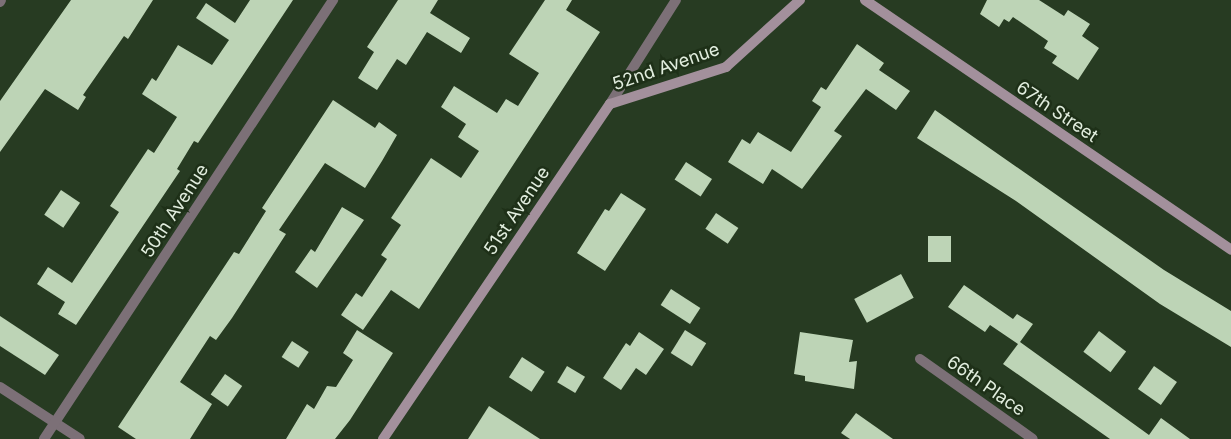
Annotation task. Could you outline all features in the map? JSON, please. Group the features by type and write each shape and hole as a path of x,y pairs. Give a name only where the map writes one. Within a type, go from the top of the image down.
{"street":[{"name":"50th Avenue","path":"44,439 333,0"},
{"name":"51st Avenue","path":"383,439 610,104 676,0"},
{"name":"52nd Avenue","path":"610,104 726,67 800,0"},
{"name":"67th Street","path":"865,0 1231,250"},
{"name":"66th Place","path":"920,359 1033,439"},
{"path":"0,387 80,439"}],"building":[{"path":"71,0 153,0 128,39 124,36 83,95 86,97 78,110 45,89 0,152 0,101"},
{"path":"250,0 293,0 198,143 194,141 177,169 180,171 76,325 58,314 65,302 37,284 48,267 72,283 119,212 110,206 148,149 154,153 177,117 142,94 152,78 156,81 178,45 212,65 229,40 196,18 206,3 235,23"},
{"path":"398,0 438,0 430,13 470,38 461,53 427,32 406,65 397,59 377,90 358,78 374,52 367,47"},
{"path":"545,0 572,0 566,10 600,32 419,309 391,290 363,330 341,315 356,293 362,297 387,259 381,255 401,225 391,218 431,158 461,178 479,151 458,137 466,124 441,107 454,86 497,113 506,99 518,106 539,73 509,54"},
{"path":"987,0 1039,0 1064,16 1068,10 1090,24 1082,36 1099,48 1078,80 1052,63 1057,56 1044,48 1048,41 1013,17 1009,22 1004,19 999,27 980,14"},
{"path":"857,44 884,63 879,70 910,91 896,110 866,89 834,131 842,136 802,189 772,169 763,184 728,162 742,139 750,144 758,132 791,152 821,107 812,101 821,87 826,90"},
{"path":"333,100 375,128 379,122 397,135 382,161 365,188 325,163 279,230 286,234 232,318 216,340 210,336 180,382 212,404 190,439 136,439 118,427 234,252 239,254 266,211 262,208"},
{"path":"935,110 1164,270 1231,311 1231,347 1160,304 1016,201 917,138"},
{"path":"686,162 712,179 701,196 675,180"},
{"path":"61,190 80,203 63,228 44,215"},
{"path":"621,193 646,209 605,271 577,253 605,209 609,211"},
{"path":"342,207 364,220 317,288 295,272 311,249 315,252"},
{"path":"716,213 738,228 728,244 705,229"},
{"path":"928,236 951,236 951,262 928,262"},
{"path":"901,274 914,298 867,323 854,299"},
{"path":"964,285 1013,319 1017,314 1033,324 1020,342 1149,435 1161,418 1190,439 1110,439 1003,364 1018,344 990,325 985,332 948,307"},
{"path":"671,289 700,308 690,324 661,305"},
{"path":"0,316 59,355 45,375 0,346"},
{"path":"357,330 393,353 350,420 335,439 286,439 307,404 314,409 327,386 336,387 353,360 343,353"},
{"path":"685,330 706,343 692,366 671,353"},
{"path":"1099,331 1126,351 1111,372 1083,352"},
{"path":"639,332 664,349 646,375 636,368 621,390 603,378 626,343 630,346"},
{"path":"800,332 853,340 849,362 857,361 854,389 805,381 805,376 794,374"},
{"path":"292,341 309,352 298,368 282,357"},
{"path":"522,357 545,372 532,392 509,377"},
{"path":"567,366 585,377 575,393 557,382"},
{"path":"1154,366 1177,382 1161,405 1138,389"},
{"path":"225,374 242,386 228,407 211,394"},
{"path":"489,406 540,439 468,439"},
{"path":"856,413 893,439 850,439 841,433"}]}
